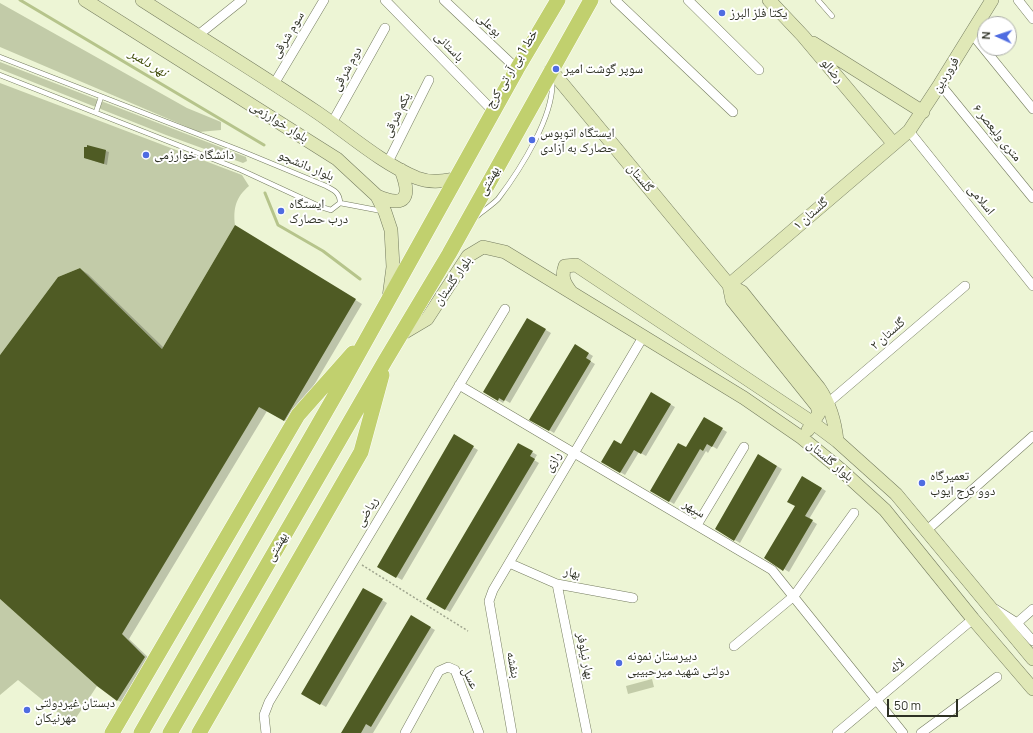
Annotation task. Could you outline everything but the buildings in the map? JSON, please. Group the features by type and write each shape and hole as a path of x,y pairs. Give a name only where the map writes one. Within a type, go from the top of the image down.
{"main road":[{"path":"112,733 298,415 329,378 366,340 455,179 497,112 517,69 558,0"},
{"name":"بهشتی","path":"385,361 464,226 591,0"},
{"name":"بهشتى","path":"141,733 366,340"},
{"path":"200,733 362,452 385,361"},
{"name":"بهشتى","path":"170,733 385,361"},
{"path":"136,733 154,710"}],"street":[{"name":"بلوار خوارزمی","path":"85,0 337,159 377,196 385,212 391,230 393,253 389,299"},
{"path":"142,0 274,84 401,170 418,178 438,182 455,179"},
{"path":"197,36 242,0"},
{"name":"سوم شرقی","path":"274,84 324,0"},
{"name":"باستانی","path":"385,0 497,112"},
{"name":"بوعلی","path":"444,0 517,69"},
{"path":"615,0 733,112"},
{"path":"688,0 760,70"},
{"name":"رضالو","path":"769,0 803,36 893,144"},
{"name":"فروردین","path":"893,144 909,131 923,112 992,0"},
{"path":"1018,0 1033,19"},
{"name":"دوم شرقی","path":"332,123 384,28"},
{"path":"972,34 1033,109"},
{"path":"803,36 923,112"},
{"name":"گلستان","path":"551,70 729,285 742,292 829,402 837,441"},
{"name":"یکم شرقی","path":"388,162 429,80"},
{"name":"۶ متری ولیعصر","path":"940,84 1033,198"},
{"name":"اسلامی","path":"909,131 1033,286"},
{"name":"گلستان ۱","path":"729,285 893,144"},
{"path":"377,196 391,202 401,201 406,195 407,186 401,170"},
{"name":"بلوار گلستان","path":"400,335 427,319 468,256 483,247 505,252 744,398 802,438 858,484 885,510 973,619 1033,689"},
{"name":"بلوار گلستان","path":"574,294 564,282 562,273 565,266 576,265 813,423 837,441 896,494 1033,659"},
{"name":"گلستان","path":"729,285 732,300 817,406 819,413 802,438"},
{"name":"گلستان ۲","path":"829,402 965,286"},
{"name":"ریاضی","path":"266,733 264,715 269,702 505,309"},
{"name":"رازی","path":"489,601 493,590 643,337"},
{"name":"سپهر","path":"459,385 772,570 901,730"},
{"path":"927,530 1033,436"},
{"path":"697,525 744,447"},
{"path":"734,646 794,596 854,514"},
{"name":"بهار","path":"509,563 557,584 633,598"},
{"name":"بهار نیلوفر","path":"557,584 587,733"},
{"name":"بنفشه","path":"489,601 512,733"},
{"path":"973,619 990,606"},
{"name":"بلوار گلستان","path":"990,606 1017,622 1033,641"},
{"path":"1017,622 1033,609"},
{"name":"لاله","path":"837,733 973,619"},
{"name":"عسل","path":"405,733 439,671 448,667 455,670 479,733"},
{"path":"921,733 997,677"},
{"path":"891,733 901,730"}],"lane":[{"path":"818,0 832,16"},
{"name":"بلوار دانشجو","path":"0,57 326,186 336,191 340,197 340,203"},
{"path":"464,226 497,200 527,154 547,115 553,88 551,70"},
{"path":"0,75 241,170 321,207 330,210 340,203 385,212"},
{"path":"96,112 102,97"}],"path":[{"path":"354,560 468,631"}],"green space":[{"path":"0,3 187,108 221,122 221,130 199,132 0,47"},
{"path":"0,62 246,157 247,161 243,163 166,135 0,69"},
{"path":"0,83 242,175 249,186 241,194 236,203 235,225 162,349 80,268 58,277 0,355"},
{"path":"0,599 97,686 72,724 18,680 0,695"},
{"path":"652,679 654,687 628,694 626,686"}],"waterway":[{"name":"نهر دلمبر","path":"20,0 264,145"},
{"path":"265,193 278,225 323,251 360,279"}],"place":[{"name":"یکتا فلز البرز","path":"722,13"},
{"name":"سوپر گوشت امیر","path":"556,69"},
{"name":"ایستگاه اتوبوس حصارک به آزادی","path":"532,140"},
{"name":"دانشگاه خوارزمی","path":"146,155"},
{"name":"ایستگاه درب حصارک","path":"281,211"},
{"name":"تعمیرگاه دوو کرج ایوب","path":"922,483"},
{"name":"دبیرستان نمونه دولتی شهید میرحبیبی","path":"619,663"},
{"name":"دبستان غیردولتی مهرنیکان","path":"27,710"}]}
